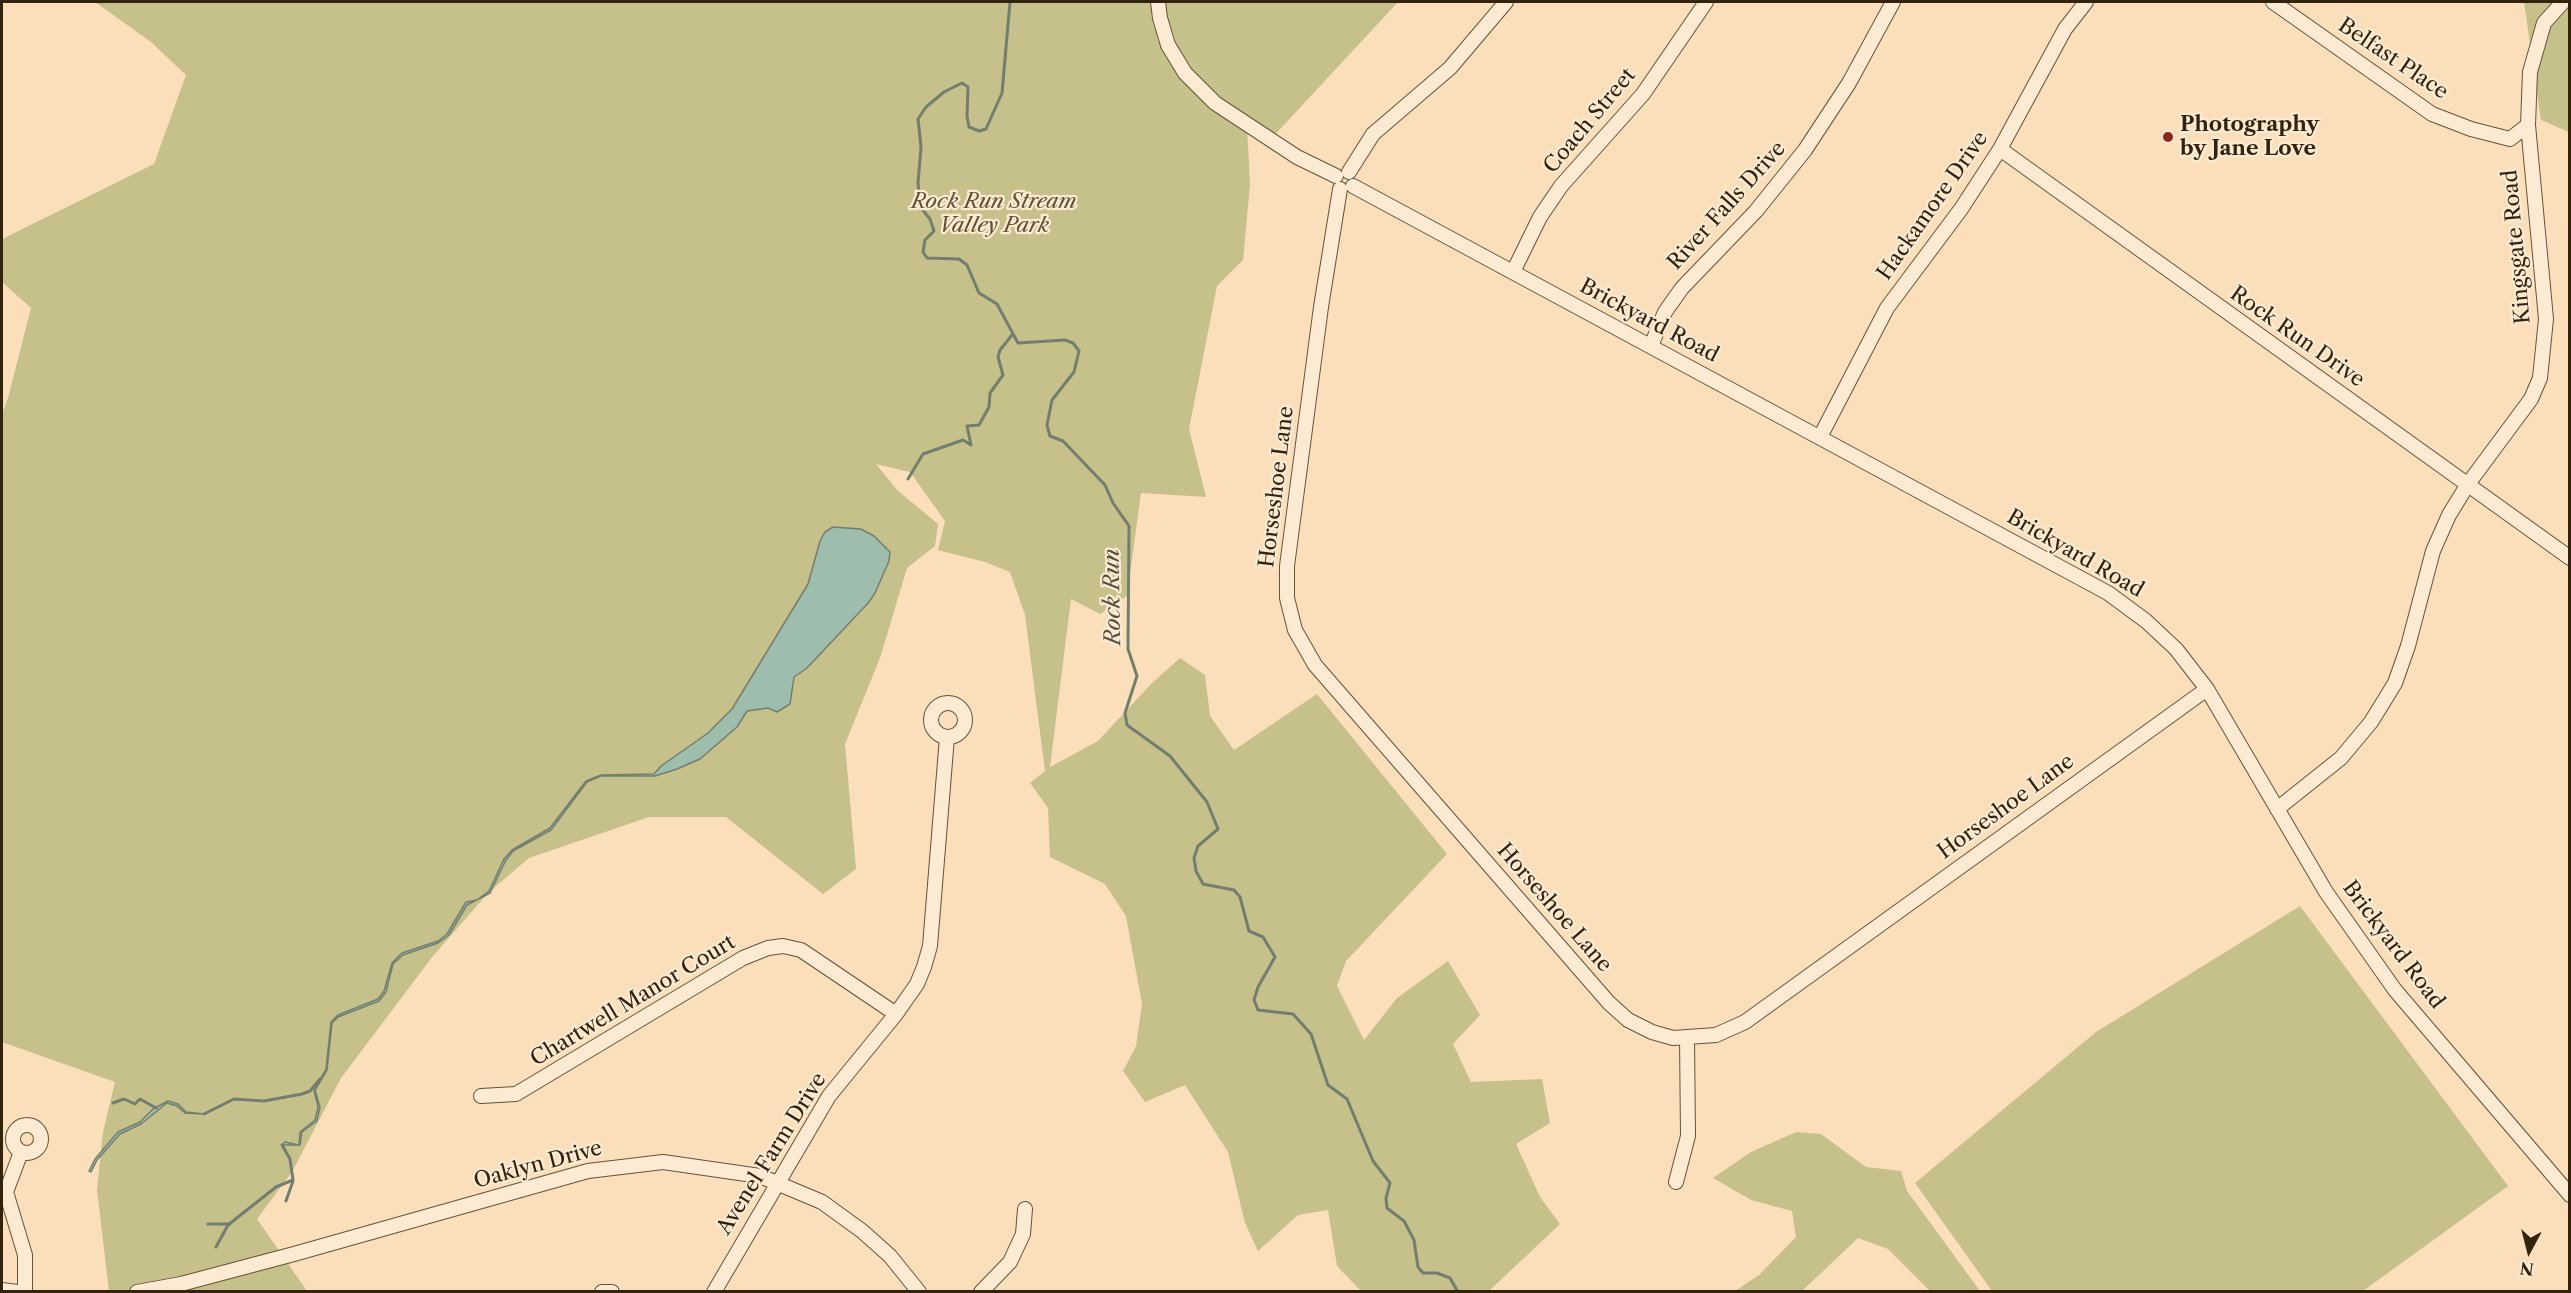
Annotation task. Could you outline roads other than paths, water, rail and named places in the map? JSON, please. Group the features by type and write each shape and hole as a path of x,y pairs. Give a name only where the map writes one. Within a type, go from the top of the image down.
{"street":[{"name":"Brickyard Road","path":"1158,2 1168,45 1185,73 1215,103 1297,157 2108,593 2161,634 2176,649 2207,689 2326,892 2395,990 2570,1195"},
{"name":"Horseshoe Lane","path":"1506,2 1450,68 1373,134 1345,181 1330,241 1287,566 1287,598 1295,630 1315,665 1609,1003 1628,1020 1652,1032 1672,1038 1716,1035 1745,1022 2207,689"},
{"name":"Coach Street","path":"1513,272 1540,218 1561,186 1642,94 1706,2"},
{"name":"River Falls Drive","path":"1651,346 1665,312 1682,288 1756,211 1805,150 1849,83 1893,2"},
{"name":"Hackamore Drive","path":"1820,437 1887,308 1961,209 2000,149 2065,29 2086,2"},
{"name":"Belfast Place","path":"2273,2 2432,114 2471,129 2510,139 2528,125"},
{"name":"Kingsgate Road","path":"2277,809 2341,758 2371,722 2395,683 2408,646 2433,551 2449,515 2468,484 2530,399 2542,369 2546,319 2528,125 2530,72 2544,23 2563,2"},
{"name":"Rock Run Drive","path":"2000,149 2176,278 2570,558"},
{"name":"Avenel Farm Drive","path":"714,1292 829,1096 896,1014 917,984 930,946 947,737"},
{"name":"Chartwell Manor Court","path":"481,1096 516,1094 743,958 768,948 783,946 801,950 896,1014"},
{"path":"1676,1182 1688,1136 1686,1037"},
{"path":"21,1152 6,1192 25,1255 25,1292"},
{"name":"Oaklyn Drive","path":"137,1292 181,1284 588,1171 620,1165 663,1162 760,1176 822,1202 862,1231 890,1256 919,1292"},
{"path":"981,1292 1010,1262 1023,1234 1024,1209"},
{"path":"2,1290 17,1292"},
{"path":"602,1292 612,1292"}],"waterway":[{"name":"Rock Run","path":"1010,2 1002,93 986,129 979,131 969,127 968,87 962,83 944,92 926,107 918,119 921,147 918,183 921,208 930,219 934,231 925,240 923,252 927,258 959,259 967,265 979,293 997,304 1018,343 1065,340 1073,343 1079,351 1074,372 1052,400 1047,425 1050,436 1063,441 1105,485 1113,503 1129,526 1128,649 1137,676 1125,713 1127,725 1170,756 1207,802 1218,829 1198,846 1194,858 1196,871 1203,884 1234,890 1240,897 1249,931 1263,937 1275,957 1258,987 1254,1000 1258,1010 1293,1014 1311,1034 1328,1085 1347,1099 1373,1161 1390,1183 1386,1198 1387,1208 1404,1221 1414,1240 1418,1267 1423,1273 1437,1273 1450,1278 1458,1292"},
{"path":"908,479 923,454 963,440 971,445 967,426 979,425 989,407 990,393 1003,375 998,357 1000,350 1012,335"},
{"path":"204,1114 234,1099 264,1101 302,1094 310,1091 320,1079"},
{"path":"113,1103 124,1099 135,1104 140,1099 156,1108"},
{"path":"216,1247 228,1225 276,1187 293,1180 290,1159 282,1145"},
{"path":"286,1201 293,1181"},
{"path":"208,1224 230,1224"}],"place":[{"name":"Photography by Jane Love","path":"2168,137"}],"park label":[{"name":"Rock Run Stream Valley Park","path":"994,214"}]}
